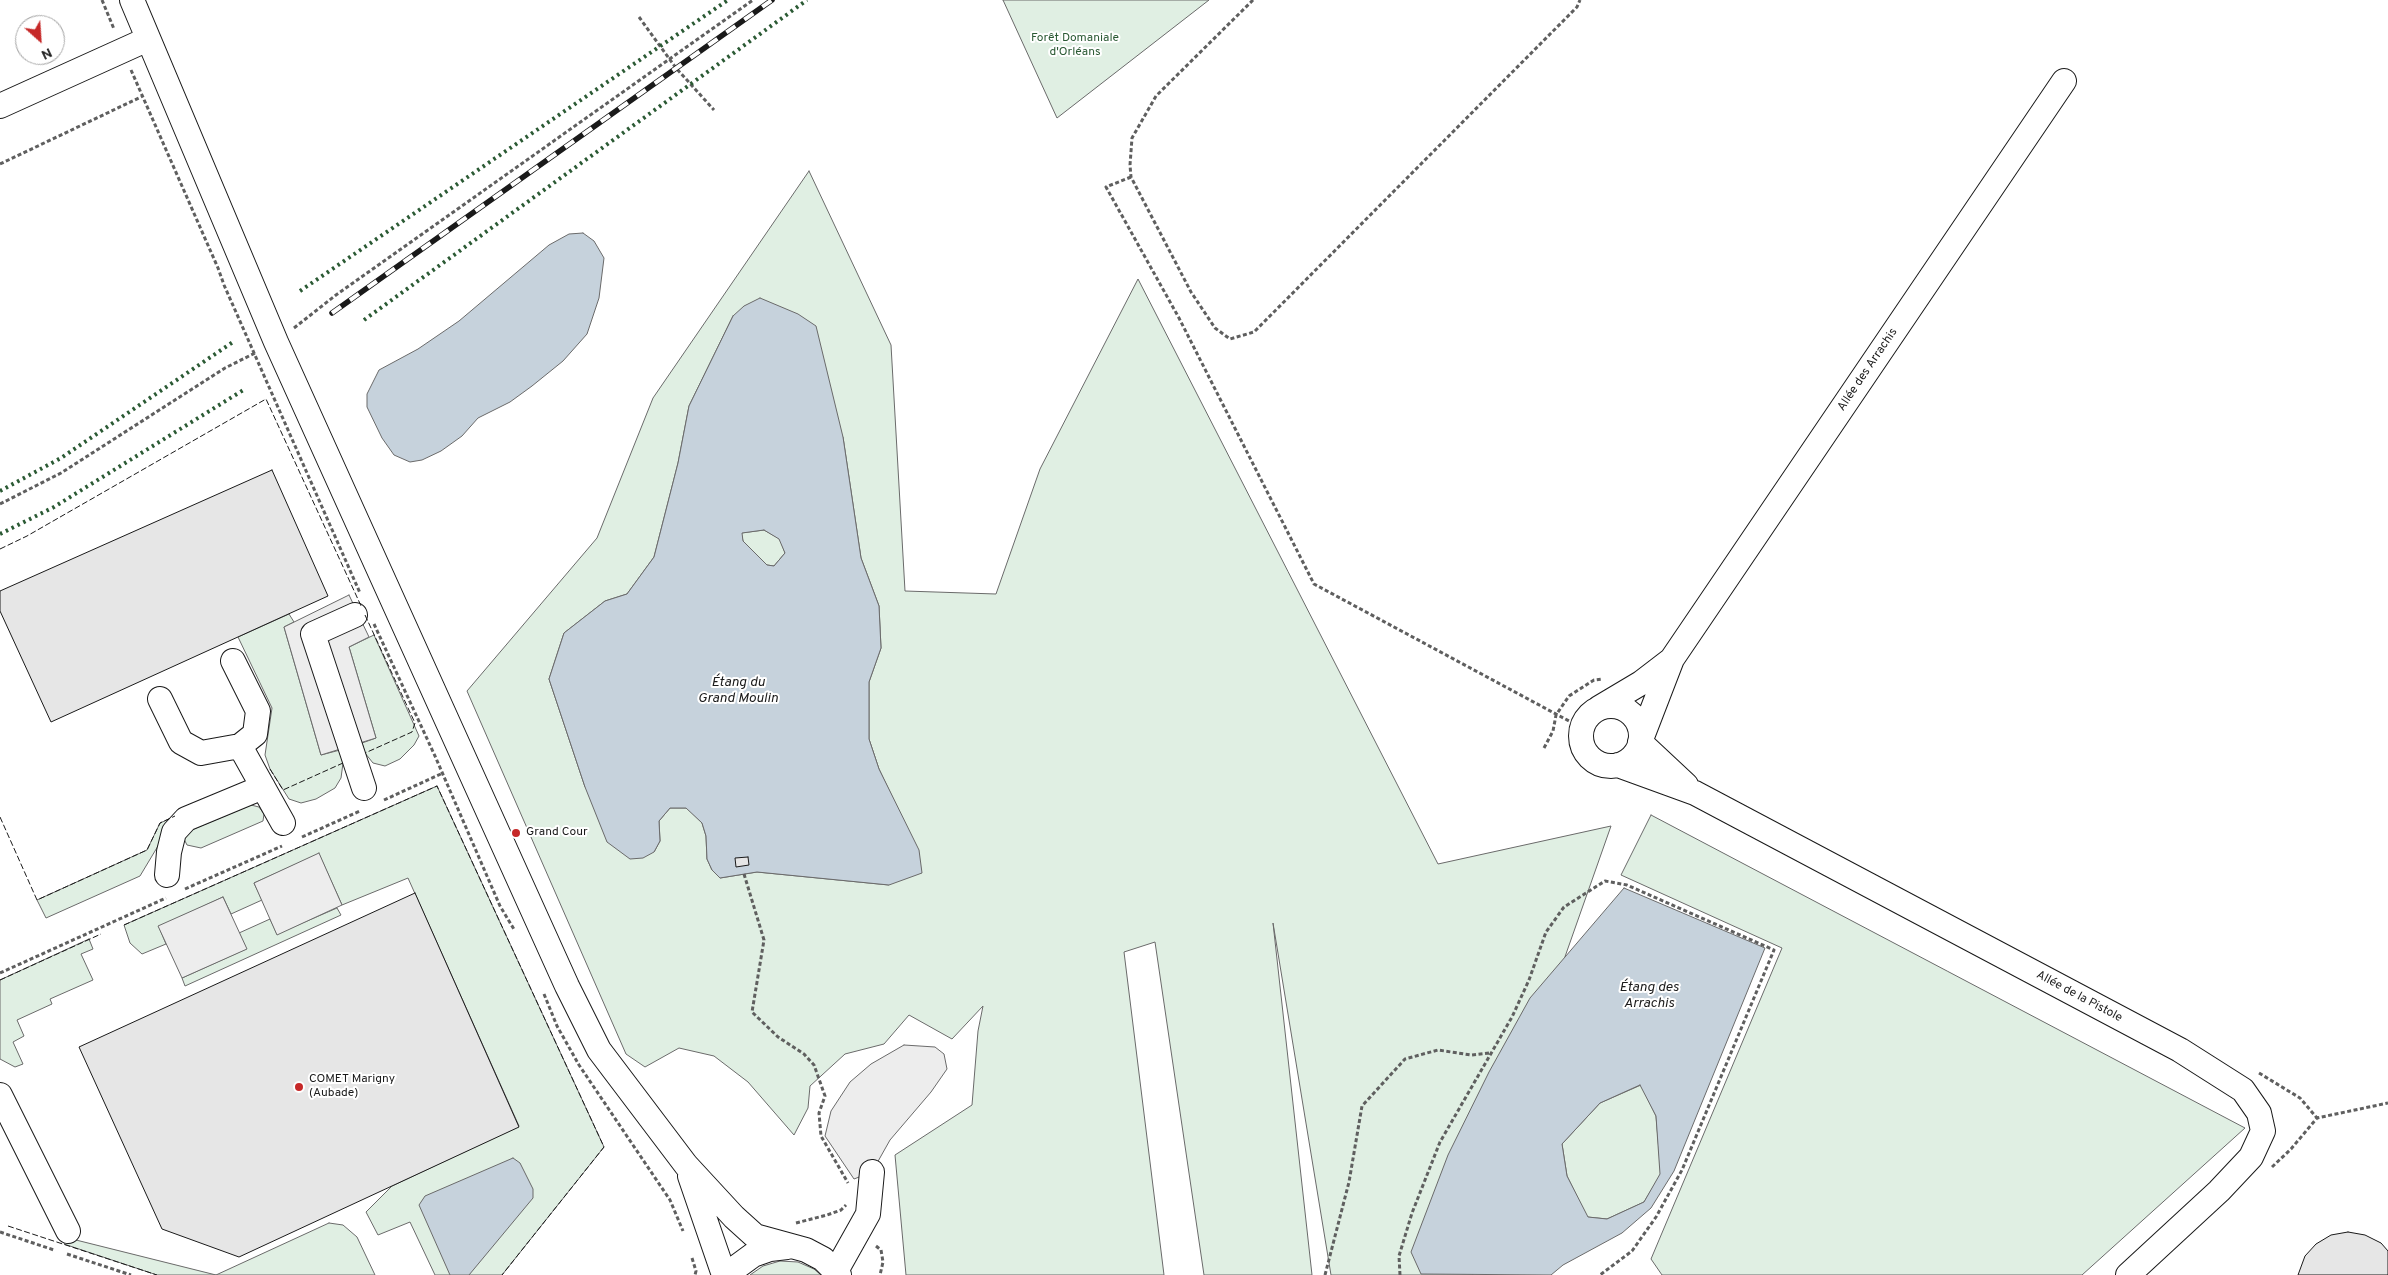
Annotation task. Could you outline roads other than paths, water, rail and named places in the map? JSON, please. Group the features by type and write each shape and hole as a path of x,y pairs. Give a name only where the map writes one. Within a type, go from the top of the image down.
{"street":[{"path":"132,0 276,342 567,986 599,1050 686,1165 726,1209 755,1236 789,1247 806,1250 823,1259 838,1273 868,1214 872,1172"},
{"path":"0,106 148,39"},
{"name":"Allée des Arrachis","path":"1672,659 2064,81"},
{"path":"355,615 313,634 369,800"},
{"path":"1672,659 1633,757 1618,765 1609,766 1592,759 1582,744 1582,728 1588,717 1641,683 1672,659"},
{"path":"160,699 181,742 201,753 240,746 255,734 258,711 233,661"},
{"path":"1598,709 1616,707 1626,710 1638,724 1640,742 1695,793"},
{"path":"240,746 291,834"},
{"path":"1618,765 1695,793"},
{"path":"175,887 169,852 174,832 186,819 263,786"},
{"name":"Allée de la Pistole","path":"1695,793 2180,1050 2243,1090 2259,1113 2263,1131 2251,1157 2219,1191 2128,1275"},
{"path":"0,1095 68,1231"},
{"path":"686,1165 724,1275"},
{"path":"731,1275 738,1266 753,1255 770,1249 789,1247"}],"water":[{"path":"583,233 594,241 604,258 599,298 587,334 563,361 532,386 510,402 478,418 462,436 441,451 422,460 410,462 394,455 382,438 367,407 367,394 379,370 418,349 459,321 549,245 569,234"},
{"name":"Étang du Grand Moulin","path":"760,298 798,314 816,326 843,437 861,558 879,606 881,648 869,682 869,739 879,769 919,850 922,873 889,885 757,872 720,878 712,870 707,859 706,836 702,823 686,808 670,808 659,821 660,841 654,852 643,858 630,859 607,842 585,787 549,679 564,633 605,601 627,594 654,557 678,463 689,406 733,316 744,306","holes":["764,530 779,539 785,553 774,566 767,565 743,541 742,533"]},
{"name":"Étang des Arrachis","path":"1624,888 1765,948 1674,1171 1651,1208 1622,1233 1563,1265 1551,1275 1421,1274 1411,1252 1448,1155 1489,1072 1530,998","holes":["1640,1085 1656,1116 1660,1174 1644,1202 1607,1219 1588,1217 1567,1176 1562,1144 1600,1103"]},
{"path":"513,1158 520,1163 533,1189 533,1198 469,1275 450,1275 419,1205 425,1196"}],"railway":[{"path":"332,313 772,0"}],"place":[{"name":"Grand Cour","path":"516,833"},
{"name":"COMET Marigny (Aubade)","path":"299,1087"}],"park label":[{"name":"Forêt Domaniale d'Orléans","path":"1075,46"}]}
